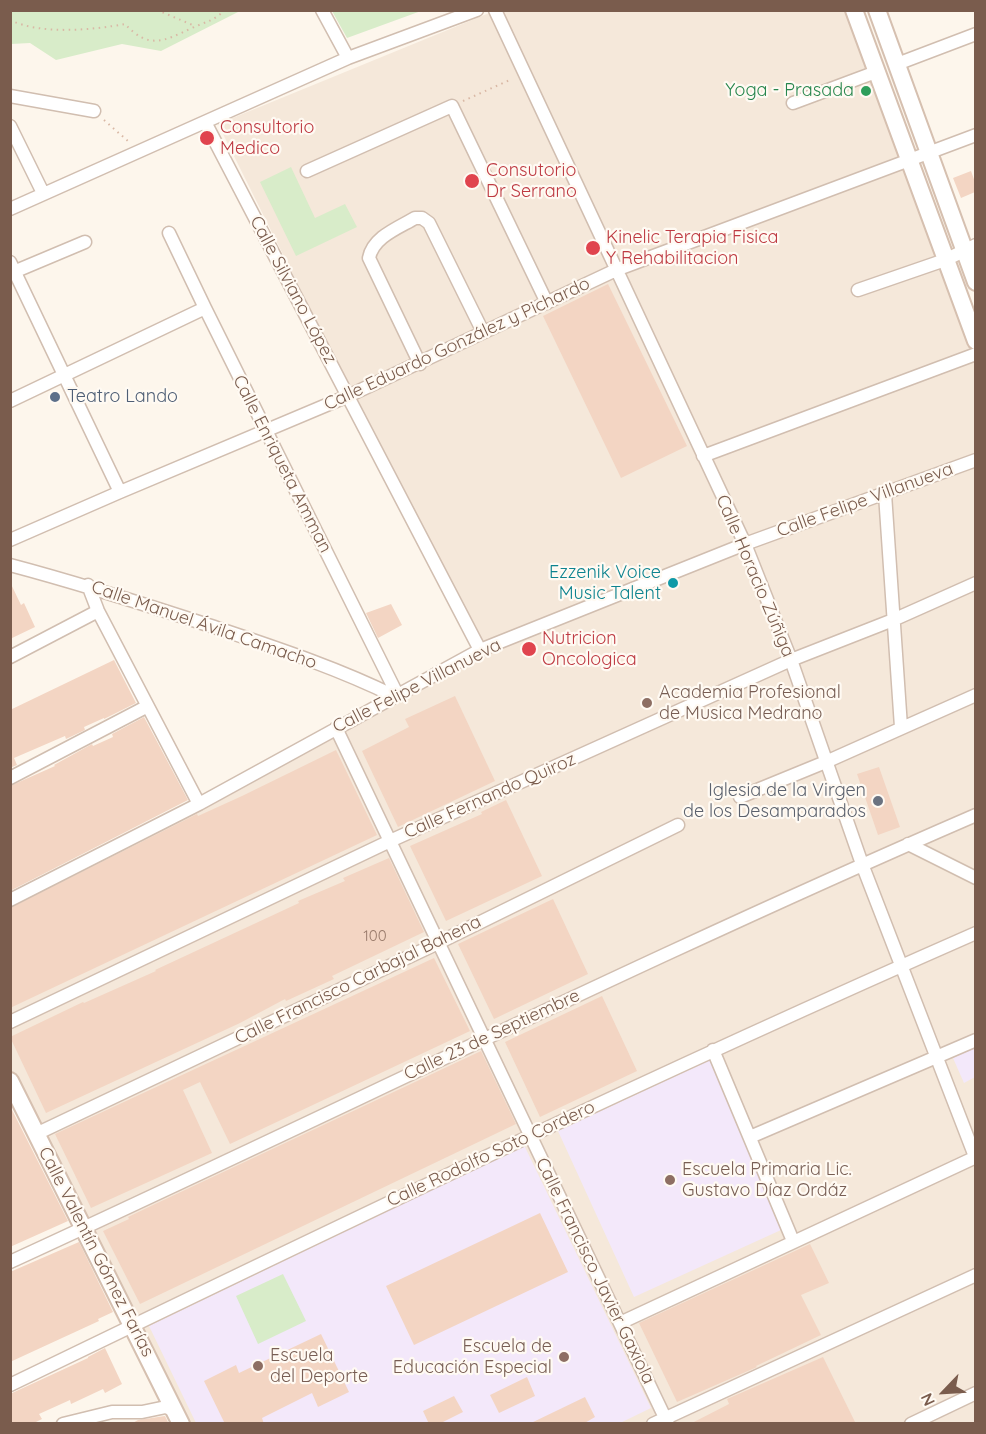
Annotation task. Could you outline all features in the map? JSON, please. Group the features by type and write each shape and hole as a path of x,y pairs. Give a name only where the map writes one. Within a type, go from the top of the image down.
{"main road":[{"path":"854,10 975,341"},
{"path":"877,10 927,153 970,247 975,282"},
{"name":"Calle Valentín Gómez Farías","path":"10,1081 178,1417"}],"street":[{"path":"322,10 348,58"},
{"path":"10,209 348,58 477,10"},
{"name":"Calle Horacio Zúñiga","path":"495,10 745,544 828,761 862,864 975,1157"},
{"path":"897,64 975,34"},
{"path":"793,103 876,72"},
{"path":"10,96 94,111"},
{"path":"307,171 452,106 547,303"},
{"name":"Calle Silviano López","path":"205,122 480,650"},
{"path":"10,126 43,193"},
{"name":"Calle Eduardo González y Pichardo","path":"10,540 420,364 616,270 975,135"},
{"path":"420,364 369,258 371,248 377,241 415,218 422,218 429,223 483,332"},
{"name":"Calle Enriqueta Amman","path":"169,233 396,695"},
{"path":"85,242 13,267 120,492"},
{"path":"858,290 945,260 970,247"},
{"path":"10,401 204,308"},
{"path":"703,456 975,354"},
{"name":"Calle Felipe Villanueva","path":"10,900 199,804 480,650 745,544 975,460"},
{"path":"885,494 901,727"},
{"name":"Calle Manuel Ávila Camacho","path":"10,565 88,585 283,650 396,695"},
{"name":"Calle Fernando Quiroz","path":"10,1022 390,842 791,660 893,620 975,583"},
{"path":"88,585 98,611 146,707 199,804"},
{"path":"10,657 98,611"},
{"path":"740,797 828,761 975,695"},
{"path":"10,778 146,707"},
{"name":"Calle Francisco Javier Gaxiola","path":"336,728 667,1420"},
{"name":"Calle 23 de Septiembre","path":"10,1262 484,1038 862,864 975,815"},
{"name":"Calle Francisco Carbajal Bahena","path":"36,1134 438,943 678,825"},
{"path":"908,844 975,878"},
{"name":"Calle Rodolfo Soto Cordero","path":"10,1385 530,1135 712,1050 975,933"},
{"path":"750,1137 975,1040"},
{"path":"712,1050 793,1241"},
{"path":"620,1323 975,1157"},
{"path":"653,1424 667,1420 975,1275"},
{"path":"911,1424 975,1394"},
{"path":"63,1424 112,1412 142,1412 166,1407 178,1417"}],"path":[{"path":"157,10 195,26"},
{"path":"10,20 23,26 89,30 125,24 135,35 150,42 162,40 215,20 225,10"},
{"path":"452,106 523,73"},
{"path":"94,111 140,152"}],"shaded area":[{"path":"494,11 855,11 975,339 975,1423 174,1423 11,1086 11,899 480,650 218,124"},
{"path":"975,1048 975,1077 964,1083 953,1058"},
{"name":"Escuela Primaria Lic. Gustavo Díaz Ordáz","path":"710,1060 781,1230 634,1297 558,1131"},
{"path":"524,1145 651,1408 618,1424 196,1423 149,1326"}],"green space":[{"path":"11,10 240,11 161,51 122,44 56,60 30,43 11,44"},
{"path":"332,11 421,11 347,38"},
{"path":"291,167 315,218 345,204 357,227 296,256 260,182"},
{"path":"283,1274 306,1321 258,1344 236,1296"}],"building":[{"path":"971,171 975,182 975,192 961,198 953,178"},
{"path":"608,284 687,446 621,478 543,316"},
{"path":"10,582 21,605 24,603 35,627 10,639"},
{"path":"391,604 402,625 378,638 366,613"},
{"path":"114,660 136,703 84,727 85,730 66,739 65,736 14,758 17,765 10,768 10,710"},
{"path":"455,696 495,781 398,827 362,751 409,727 405,719"},
{"path":"144,717 188,800 12,890 10,786 55,766 92,744 93,746 113,737 112,734"},
{"path":"336,750 377,835 10,1008 10,908 197,814 198,816 242,796"},
{"name":"Iglesia de la Virgen de los Desamparados","path":"879,767 900,827 878,835 857,774"},
{"path":"506,800 542,876 446,921 410,846 482,814 481,812"},
{"path":"389,858 424,932 332,976 334,979 286,1001 285,999 240,1023 46,1113 10,1037 83,1002 156,971 299,903 298,901 345,881 343,878"},
{"path":"553,899 588,974 494,1019 458,944"},
{"path":"434,958 470,1031 230,1144 200,1082 183,1090 212,1153 91,1208 55,1134"},
{"path":"602,996 637,1071 540,1117 505,1042"},
{"path":"481,1051 516,1124 140,1304 103,1231 153,1205"},
{"path":"10,1106 68,1221 10,1247"},
{"path":"540,1213 568,1272 414,1345 386,1286"},
{"path":"79,1242 113,1312 98,1319 99,1321 10,1362 10,1272"},
{"path":"810,1244 829,1283 801,1295 821,1335 757,1367 677,1402 639,1323"},
{"path":"321,1334 349,1392 318,1407 312,1393 262,1418 264,1424 225,1424 204,1381 236,1365 239,1373"},
{"path":"105,1348 122,1384 105,1393 103,1389 71,1404 70,1400 39,1414 42,1419 32,1424 10,1424 10,1394"},
{"path":"823,1357 856,1424 690,1424 729,1404 727,1399"},
{"path":"527,1377 535,1396 499,1413 490,1395"},
{"path":"454,1396 463,1412 439,1424 429,1424 423,1411"},
{"path":"585,1397 595,1417 583,1424 529,1424"},
{"path":"165,1416 169,1424 131,1424 138,1420"}],"place":[{"name":"Yoga - Prasada","path":"866,91"},
{"name":"Consultorio Medico","path":"207,138"},
{"name":"Consutorio Dr Serrano","path":"472,181"},
{"name":"Kinelic Terapia Fisica Y Rehabilitacion","path":"593,248"},
{"name":"Teatro Lando","path":"55,397"},
{"name":"Ezzenik Voice Music Talent","path":"673,583"},
{"name":"Nutricion Oncologica","path":"529,649"},
{"name":"Academia Profesional de Musica Medrano","path":"647,703"},
{"name":"Iglesia de la Virgen de los Desamparados","path":"878,801"},
{"name":"Escuela Primaria Lic. Gustavo Díaz Ordáz","path":"670,1180"},
{"name":"Escuela de Educación Especial","path":"564,1357"},
{"name":"Escuela del Deporte","path":"258,1366"}]}
